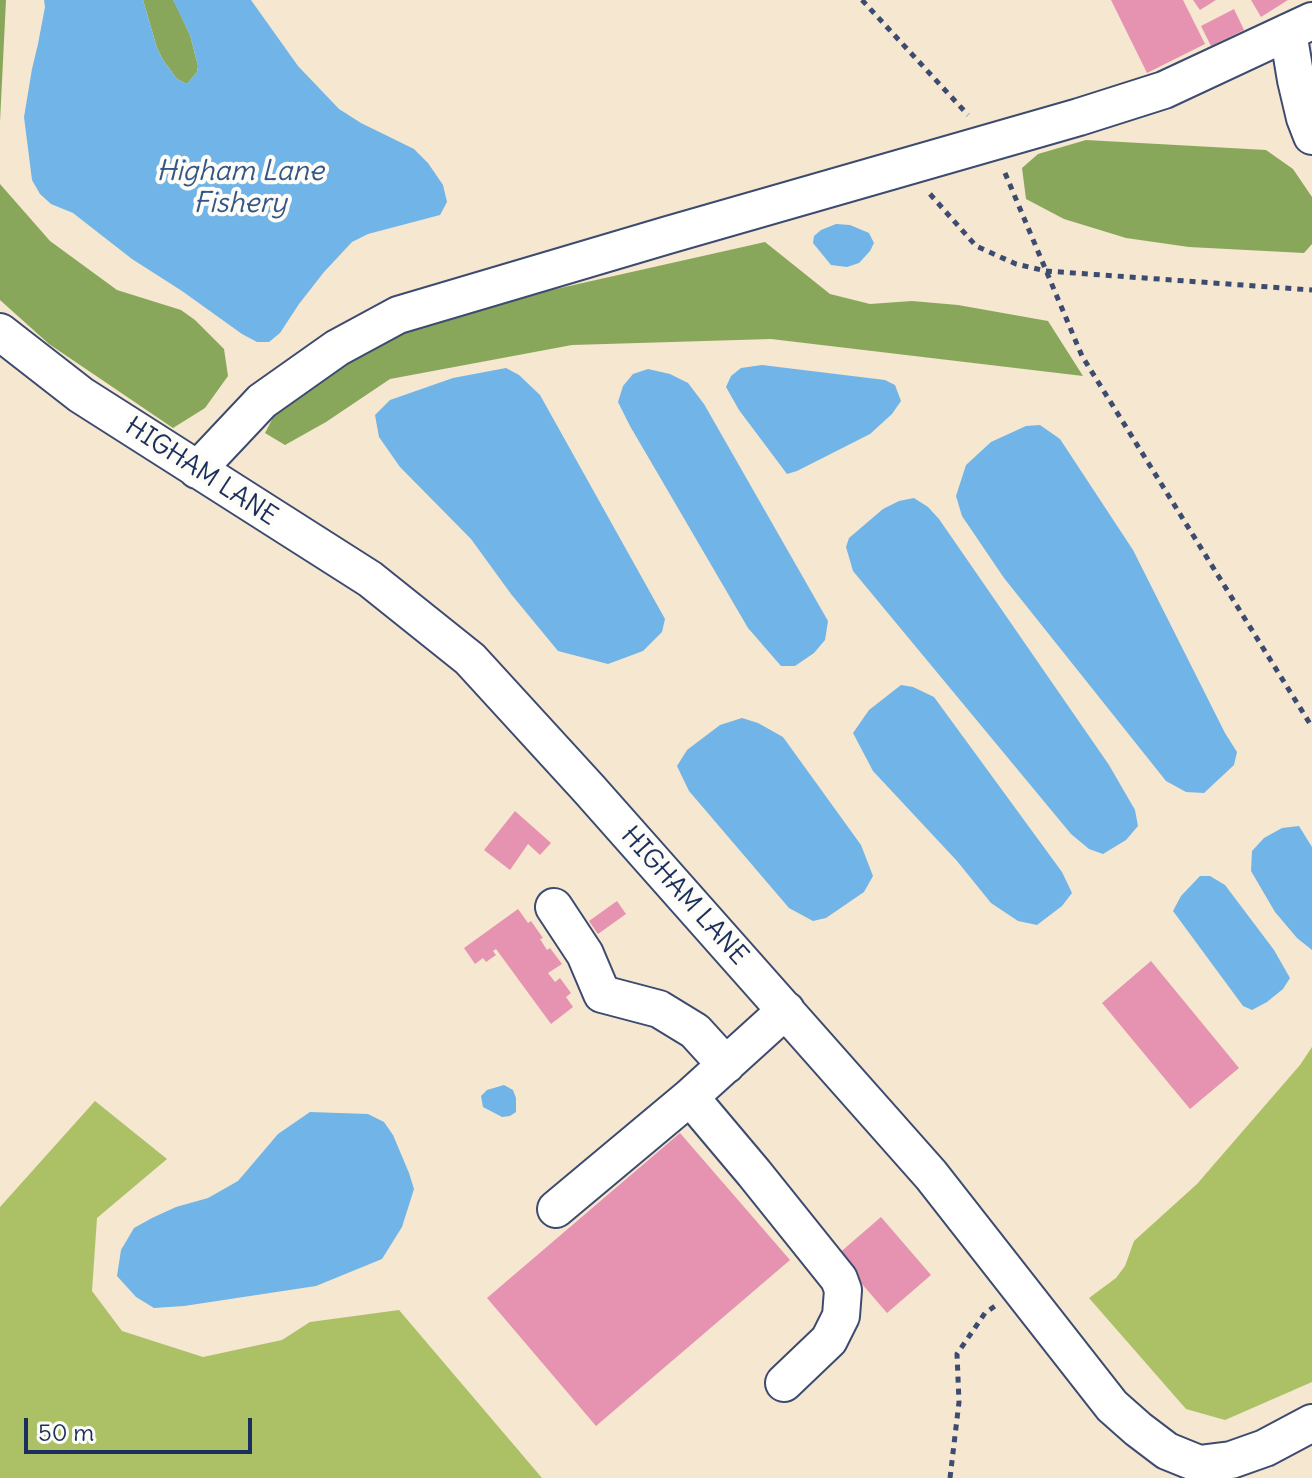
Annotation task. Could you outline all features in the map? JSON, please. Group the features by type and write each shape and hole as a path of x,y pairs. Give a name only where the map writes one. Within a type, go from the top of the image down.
{"street":[{"path":"197,470 262,401 337,348 398,315 1164,90 1300,26 1296,80 1312,136"},
{"name":"HIGHAM LANE","path":"0,332 81,395 370,579 470,659 931,1175 1112,1406 1138,1429 1167,1451 1199,1464 1231,1460 1265,1448 1312,1423"},
{"path":"554,907 585,954 602,994 659,1009 695,1031 726,1065"},
{"path":"556,1209 690,1097 786,1010"},
{"path":"690,1097 839,1279 843,1290 841,1316 829,1340 784,1383"}],"path":[{"path":"862,0 992,142 1082,356 1312,727"},
{"path":"905,166 976,246 1016,264 1046,271 1312,290"},
{"path":"950,1478 959,1402 957,1354 985,1313 1019,1288"}],"green space":[{"path":"0,0 6,0 0,122"},
{"path":"143,0 173,0 175,3 190,35 198,66 187,84 177,79 163,60"},
{"path":"1086,140 1266,150 1293,169 1312,197 1312,244 1304,253 1189,247 1126,238 1064,219 1026,199 1022,168 1038,154"},
{"path":"0,184 50,241 117,290 181,310 224,349 228,376 205,408 173,428 49,344 0,300"},
{"path":"765,242 830,294 870,304 912,301 958,305 1048,321 1083,376 771,339 572,345 390,379 285,445 265,433 276,412 362,347 458,311"},
{"path":"1312,1047 1312,1382 1225,1420 1186,1409 1089,1298 1116,1278 1125,1266 1134,1241 1197,1184"},
{"path":"95,1101 167,1159 97,1218 92,1291 122,1331 203,1357 282,1340 310,1322 399,1310 542,1478 0,1478 0,1207"}],"water":[{"name":"Higham Lane Fishery","path":"44,0 143,0 163,60 177,79 187,84 198,66 190,35 173,0 251,0 298,66 339,109 414,149 428,163 443,185 447,202 440,215 368,234 352,242 324,272 280,333 269,342 257,342 132,259 73,213 51,204 40,194 32,180 24,117"},
{"path":"836,224 850,225 869,233 874,243 859,263 847,267 831,265 813,243 814,236 821,230"},
{"path":"762,365 885,380 895,385 901,401 870,434 787,474 739,410 726,387 731,376 741,368"},
{"path":"506,368 519,375 540,395 665,619 662,632 643,651 608,664 558,651 471,539 400,467 379,437 375,415 390,400 453,378"},
{"path":"648,369 670,374 688,383 704,404 828,621 825,640 814,653 795,666 781,666 748,628 618,402 623,386 633,374"},
{"path":"1040,425 1060,439 1133,550 1237,752 1234,765 1204,793 1186,792 1166,781 1004,578 962,516 956,496 966,465 991,442 1026,426"},
{"path":"914,498 939,519 1109,765 1135,810 1138,826 1126,840 1103,854 1089,849 1071,834 853,571 846,547 849,538 883,509"},
{"path":"901,685 934,697 1062,872 1072,893 1062,906 1037,925 1018,921 991,903 957,861 873,771 853,733 869,710"},
{"path":"742,718 783,737 861,845 873,876 864,892 826,918 813,921 789,908 689,791 677,766 687,750 720,725"},
{"path":"1299,826 1312,847 1312,950 1275,912 1251,871 1252,851 1264,838 1282,828"},
{"path":"1200,876 1210,876 1225,885 1274,950 1290,978 1283,989 1252,1010 1243,1006 1173,911 1181,896"},
{"path":"504,1085 513,1090 516,1112 502,1117 483,1107 481,1096 487,1090"},
{"path":"310,1112 368,1114 384,1122 393,1135 414,1189 402,1227 382,1259 316,1286 154,1308 136,1297 117,1276 121,1250 134,1228 176,1207 208,1198 238,1181 278,1134"}],"building":[{"path":"1111,0 1183,0 1205,44 1147,73"},
{"path":"1193,0 1216,0 1200,10"},
{"path":"1251,0 1288,0 1261,17"},
{"path":"1234,9 1244,30 1211,46 1201,26"},
{"path":"515,811 551,843 540,855 528,844 510,870 484,850"},
{"path":"617,901 626,914 598,934 589,921"},
{"path":"518,909 528,923 531,921 547,950 550,948 562,964 548,973 555,982 560,978 571,993 566,997 573,1007 551,1024 496,949 493,951 496,955 486,962 483,958 475,964 464,948"},
{"path":"1151,961 1239,1068 1190,1109 1102,1003"},
{"path":"680,1133 790,1260 596,1426 487,1298"},
{"path":"881,1217 931,1275 887,1313 837,1255"}]}
